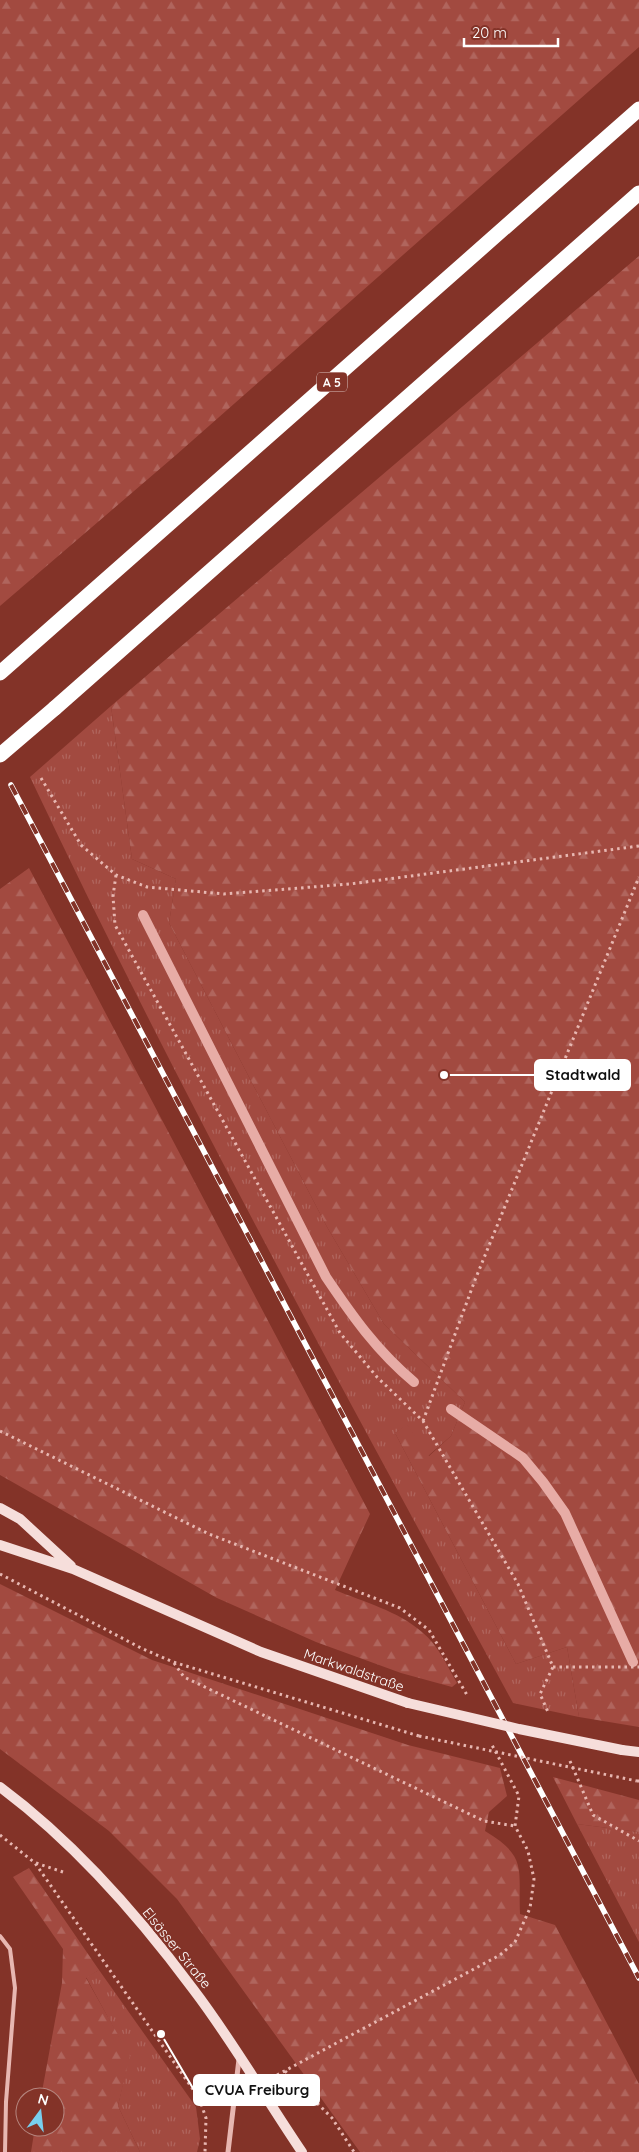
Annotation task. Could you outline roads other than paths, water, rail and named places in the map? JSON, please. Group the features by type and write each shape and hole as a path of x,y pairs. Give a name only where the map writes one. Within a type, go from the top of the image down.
{"highway":[{"name":"A 5","path":"0,673 639,109"},
{"path":"0,754 55,708 639,193"}],"main road":[{"name":"Markwaldstraße","path":"0,1508 20,1519 74,1569"},
{"name":"Markwaldstraße","path":"0,1545 74,1569 261,1652 408,1703 519,1730 639,1752"},
{"name":"Elsässer Straße","path":"0,1787 52,1832 109,1887 194,1990 302,2152"}],"street":[{"path":"228,2152 239,2058"}],"lane":[{"path":"0,1936 10,1950 15,1988 6,2102 5,2152"}],"waterway":[{"path":"143,915 326,1277 366,1333 388,1358 414,1382"},
{"path":"451,1409 523,1458 543,1482 565,1513 633,1662"}],"railway":[{"path":"11,785 639,1978"}],"place":[{"name":"Stadtwald","path":"444,1075"},
{"name":"CVUA Freiburg","path":"161,2034"}]}
